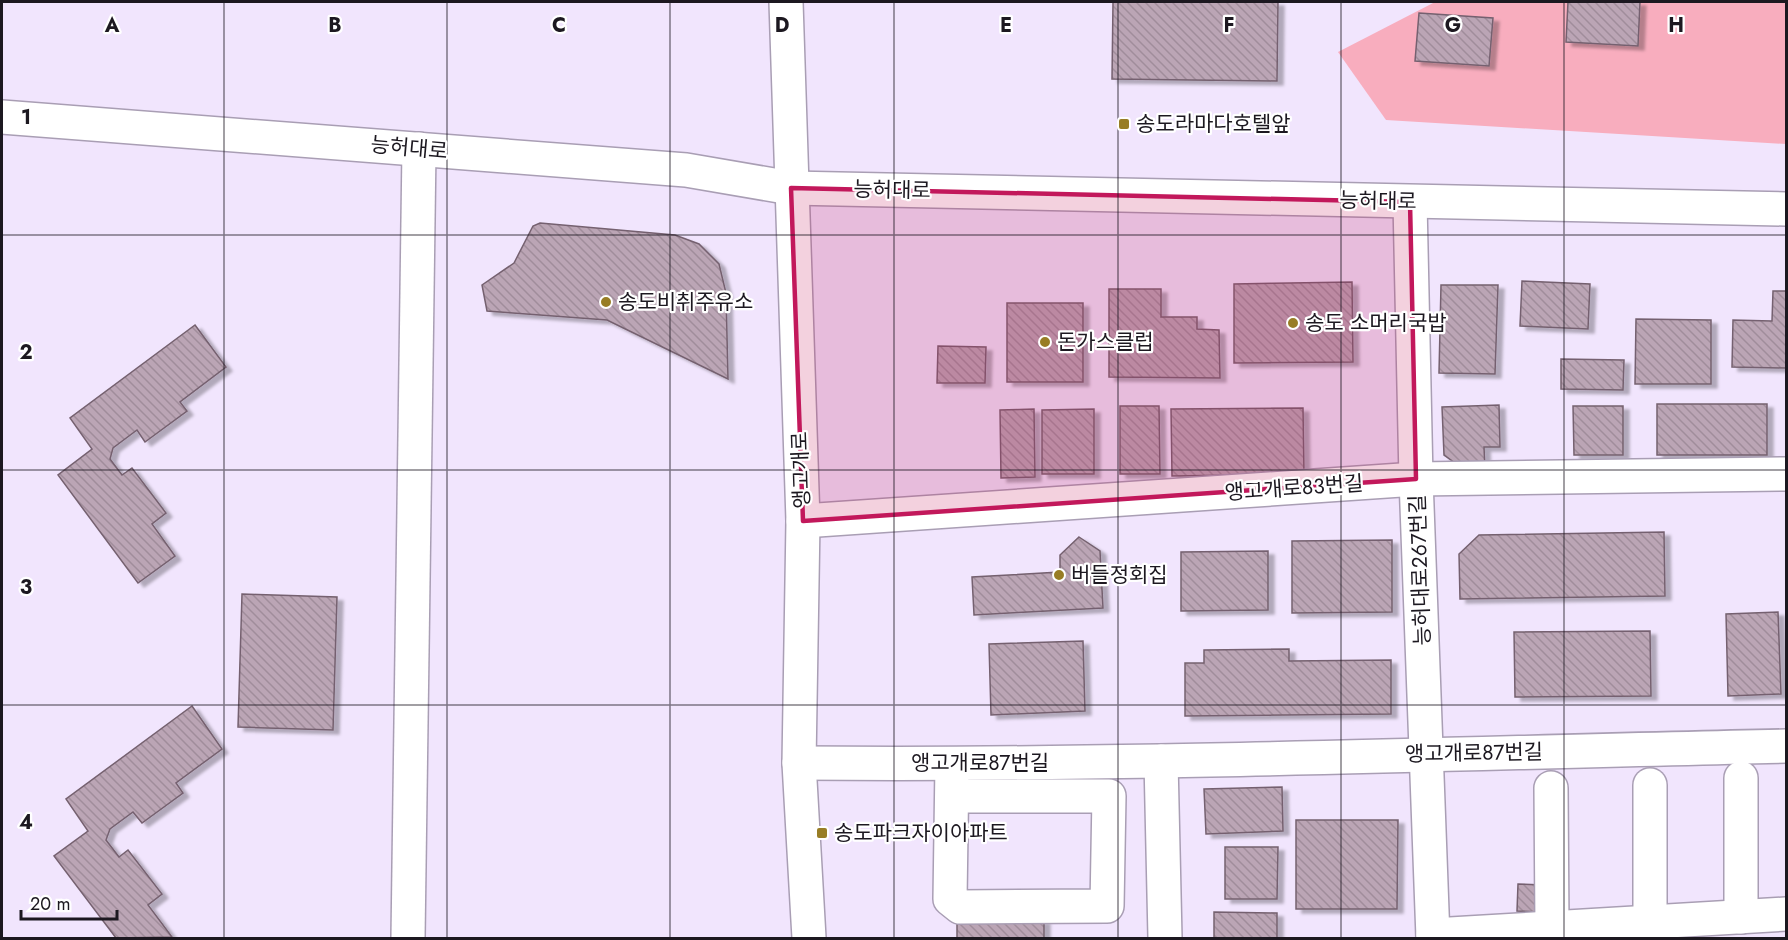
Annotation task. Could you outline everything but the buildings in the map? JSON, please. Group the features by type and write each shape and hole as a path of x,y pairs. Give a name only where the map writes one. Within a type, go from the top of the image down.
{"street":[{"name":"앵고개로","path":"786,2 803,521 799,763 809,939"},
{"name":"능허대로","path":"2,117 686,171 791,188 1786,209"},
{"path":"408,939 419,149"},
{"name":"능허대로267번길","path":"1410,202 1416,479 1433,937"},
{"name":"앵고개로83번길","path":"803,521 1416,479 1786,474"},
{"name":"앵고개로87번길","path":"799,763 952,780 1161,761 1786,746"},
{"path":"1161,761 1165,939"},
{"path":"1433,937 1564,931 1650,922 1761,921 1741,778"},
{"path":"952,780 1109,796 1107,906 960,907 950,899 952,780"},
{"path":"1650,785 1650,922"},
{"path":"1551,788 1564,931"}],"highlighted area":[{"path":"791,188 1410,202 1416,479 803,521"}],"shaded area":[{"path":"1435,2 1786,2 1786,144 1386,120 1338,52"}],"place":[{"name":"송도라마다호텔앞","path":"1124,124"},
{"name":"송도비취주유소","path":"606,302"},
{"name":"송도 소머리국밥","path":"1293,323"},
{"name":"돈가스클럽","path":"1045,342"},
{"name":"버들정회집","path":"1059,575"},
{"name":"송도파크자이아파트","path":"822,833"}]}
